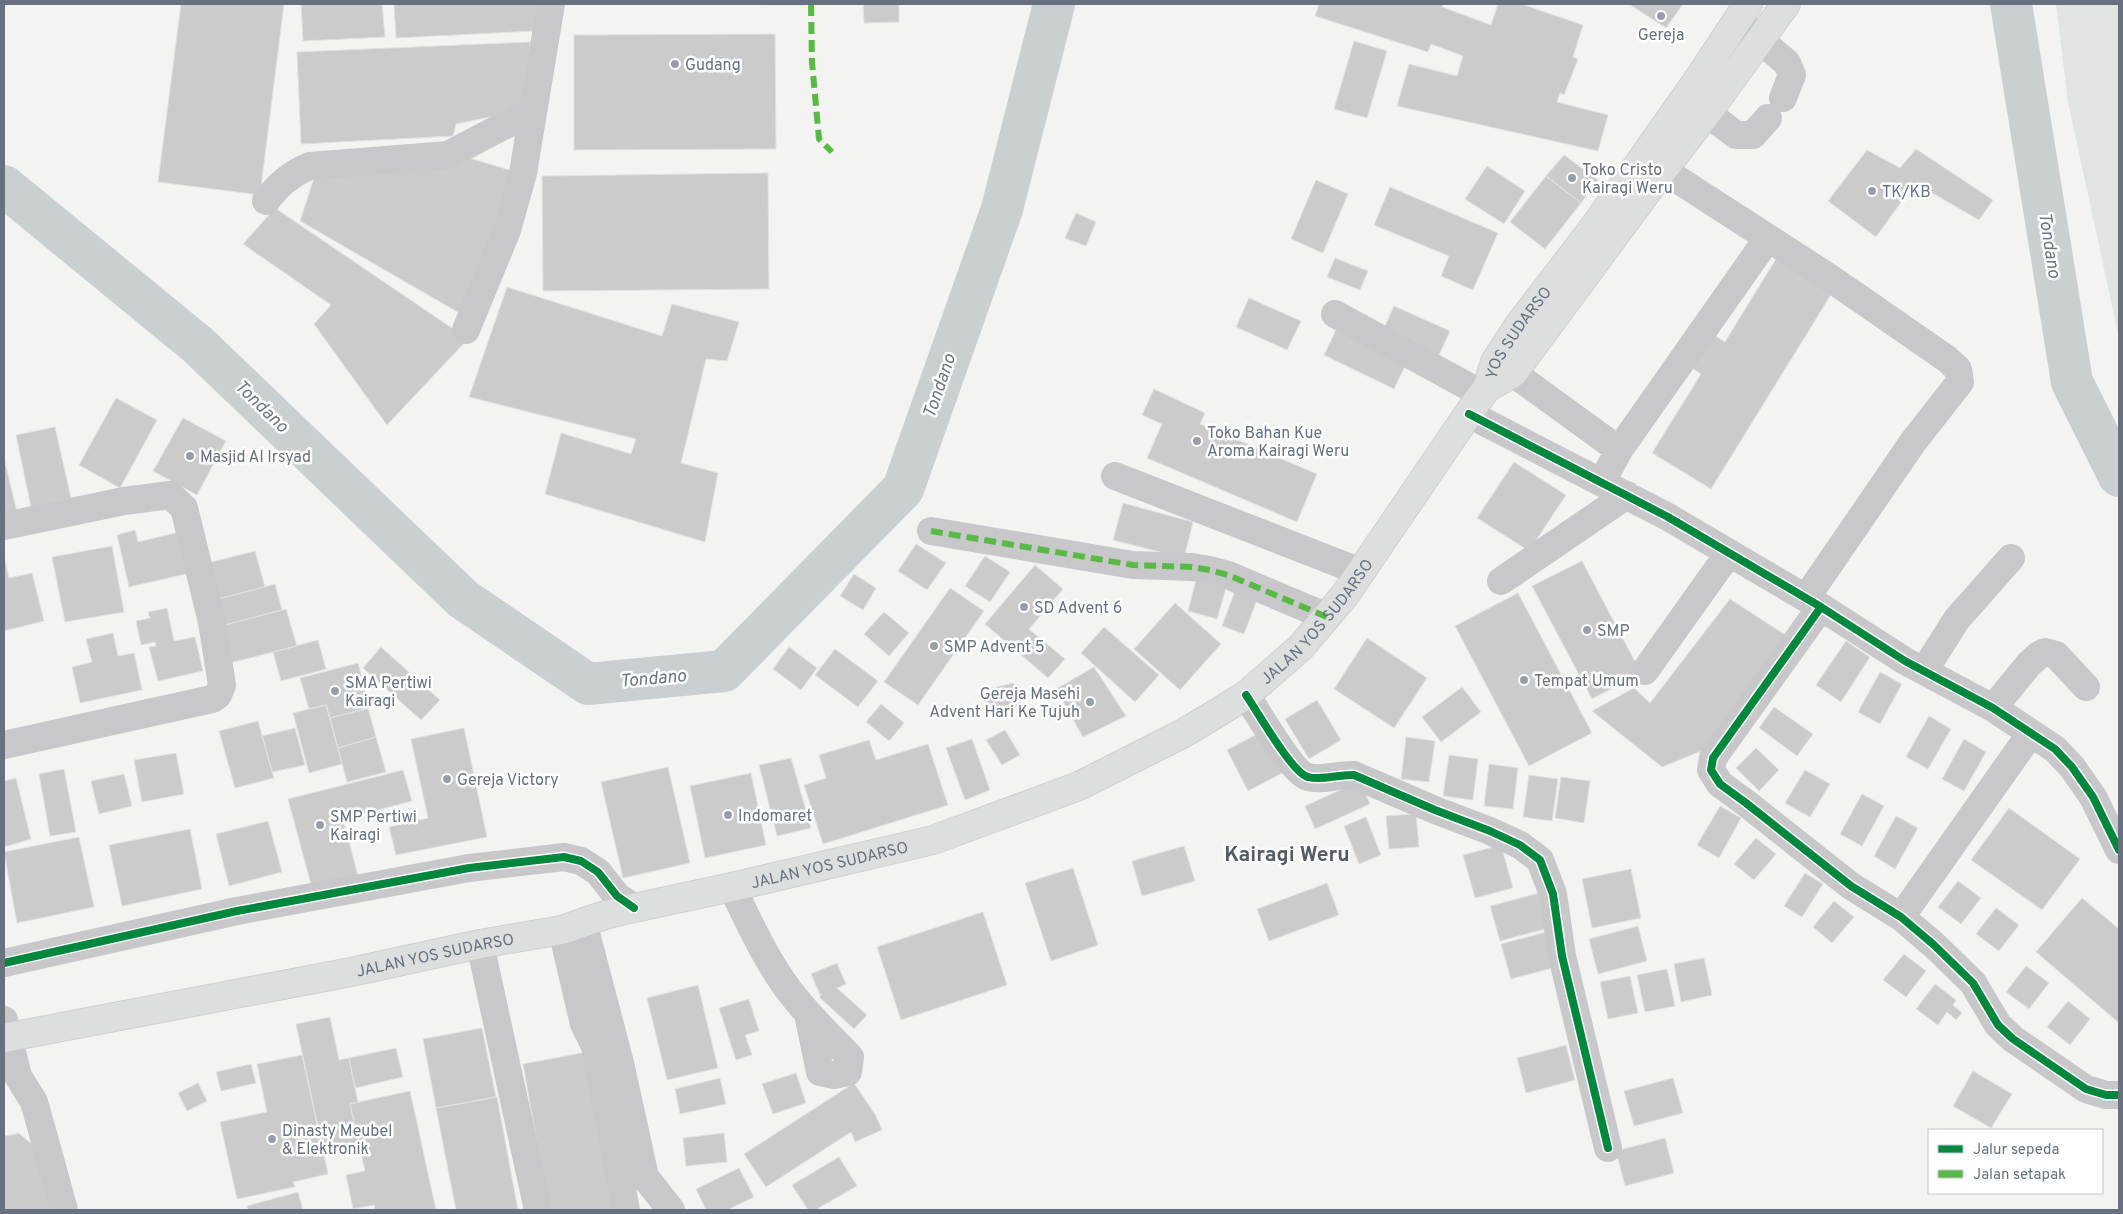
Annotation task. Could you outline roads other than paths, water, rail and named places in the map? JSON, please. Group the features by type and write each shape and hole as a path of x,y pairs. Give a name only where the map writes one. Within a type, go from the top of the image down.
{"highway":[{"name":"YOS SUDARSO","path":"1480,399 1513,373 1663,170 1707,114 1759,39 1786,4"},
{"name":"YOS SUDARSO","path":"1480,399 1495,362 1519,325 1595,226 1695,84 1741,9"},
{"name":"JALAN YOS SUDARSO","path":"5,1032 351,972 572,926 634,908 933,840 1079,786 1182,734 1246,695 1301,647 1327,617 1361,572 1480,399"}],"street":[{"path":"466,330 507,230 523,173 551,4"},
{"path":"1707,114 1736,135 1753,135 1775,108 1792,75 1787,63 1759,39 1741,9"},
{"path":"266,201 279,186 301,170 310,166 448,155 532,111"},
{"path":"1663,170 1830,278 1948,359 1958,369 1960,382 1913,442 1813,603 1713,758 1711,770 1720,784 1851,886 1901,916 1973,983 1998,1025 2013,1039 2086,1088 2106,1095 2119,1095"},
{"path":"1602,482 1619,450 1768,238"},
{"path":"1334,314 1480,399 1602,482 1728,552 1924,671 1993,708 2055,749 2106,797 2119,850"},
{"path":"1513,373 1619,450"},
{"path":"1115,476 1361,572"},
{"path":"4,526 124,502 170,495 184,508 212,622 222,685 218,695 212,699 4,745"},
{"path":"1501,581 1627,495"},
{"path":"931,531 1133,565 1210,570 1228,574 1327,617"},
{"path":"1645,671 1728,552"},
{"path":"1924,671 1957,619 2011,558"},
{"path":"1993,708 2029,664 2039,654 2045,652 2056,654 2086,687"},
{"path":"1246,695 1285,756 1294,768 1306,777 1354,775 1435,810 1490,831 1520,846 1540,860 1553,894 1562,956 1608,1148"},
{"path":"1901,916 2031,733"},
{"path":"4,963 274,904 469,868 564,857 581,861 598,872 617,896 634,908"},
{"path":"732,887 757,939 777,974 808,1014"},
{"path":"572,926 584,1024 595,1046 626,1210"},
{"path":"572,926 620,1063 645,1177 671,1210"},
{"path":"480,944 538,1210"},
{"path":"5,1032 18,1076 34,1102 64,1210"}],"waterway":[{"name":"Tondano","path":"4,186 198,345 463,599 588,684 724,671 903,489 1002,209 1054,4"},
{"name":"Tondano","path":"2011,4 2072,382 2119,476"}],"place":[{"name":"Gereja","path":"1661,16"},
{"name":"Gudang","path":"675,64"},
{"name":"Toko Cristo Kairagi Weru","path":"1572,178"},
{"name":"TK/KB","path":"1872,191"},
{"name":"Toko Bahan Kue Aroma Kairagi Weru","path":"1197,441"},
{"name":"Masjid Al Irsyad","path":"190,456"},
{"name":"SD Advent 6","path":"1024,607"},
{"name":"SMP","path":"1587,630"},
{"name":"SMP Advent 5","path":"934,646"},
{"name":"Tempat Umum","path":"1524,680"},
{"name":"SMA Pertiwi Kairagi","path":"335,691"},
{"name":"Gereja Masehi Advent Hari Ke Tujuh","path":"1090,702"},
{"name":"Gereja Victory","path":"447,779"},
{"name":"Indomaret","path":"728,815"},
{"name":"SMP Pertiwi Kairagi","path":"320,825"},
{"name":"Dinasty Meubel & Elektronik","path":"272,1139"}],"district":[{"name":"Kairagi Weru","path":"1287,854"}]}
